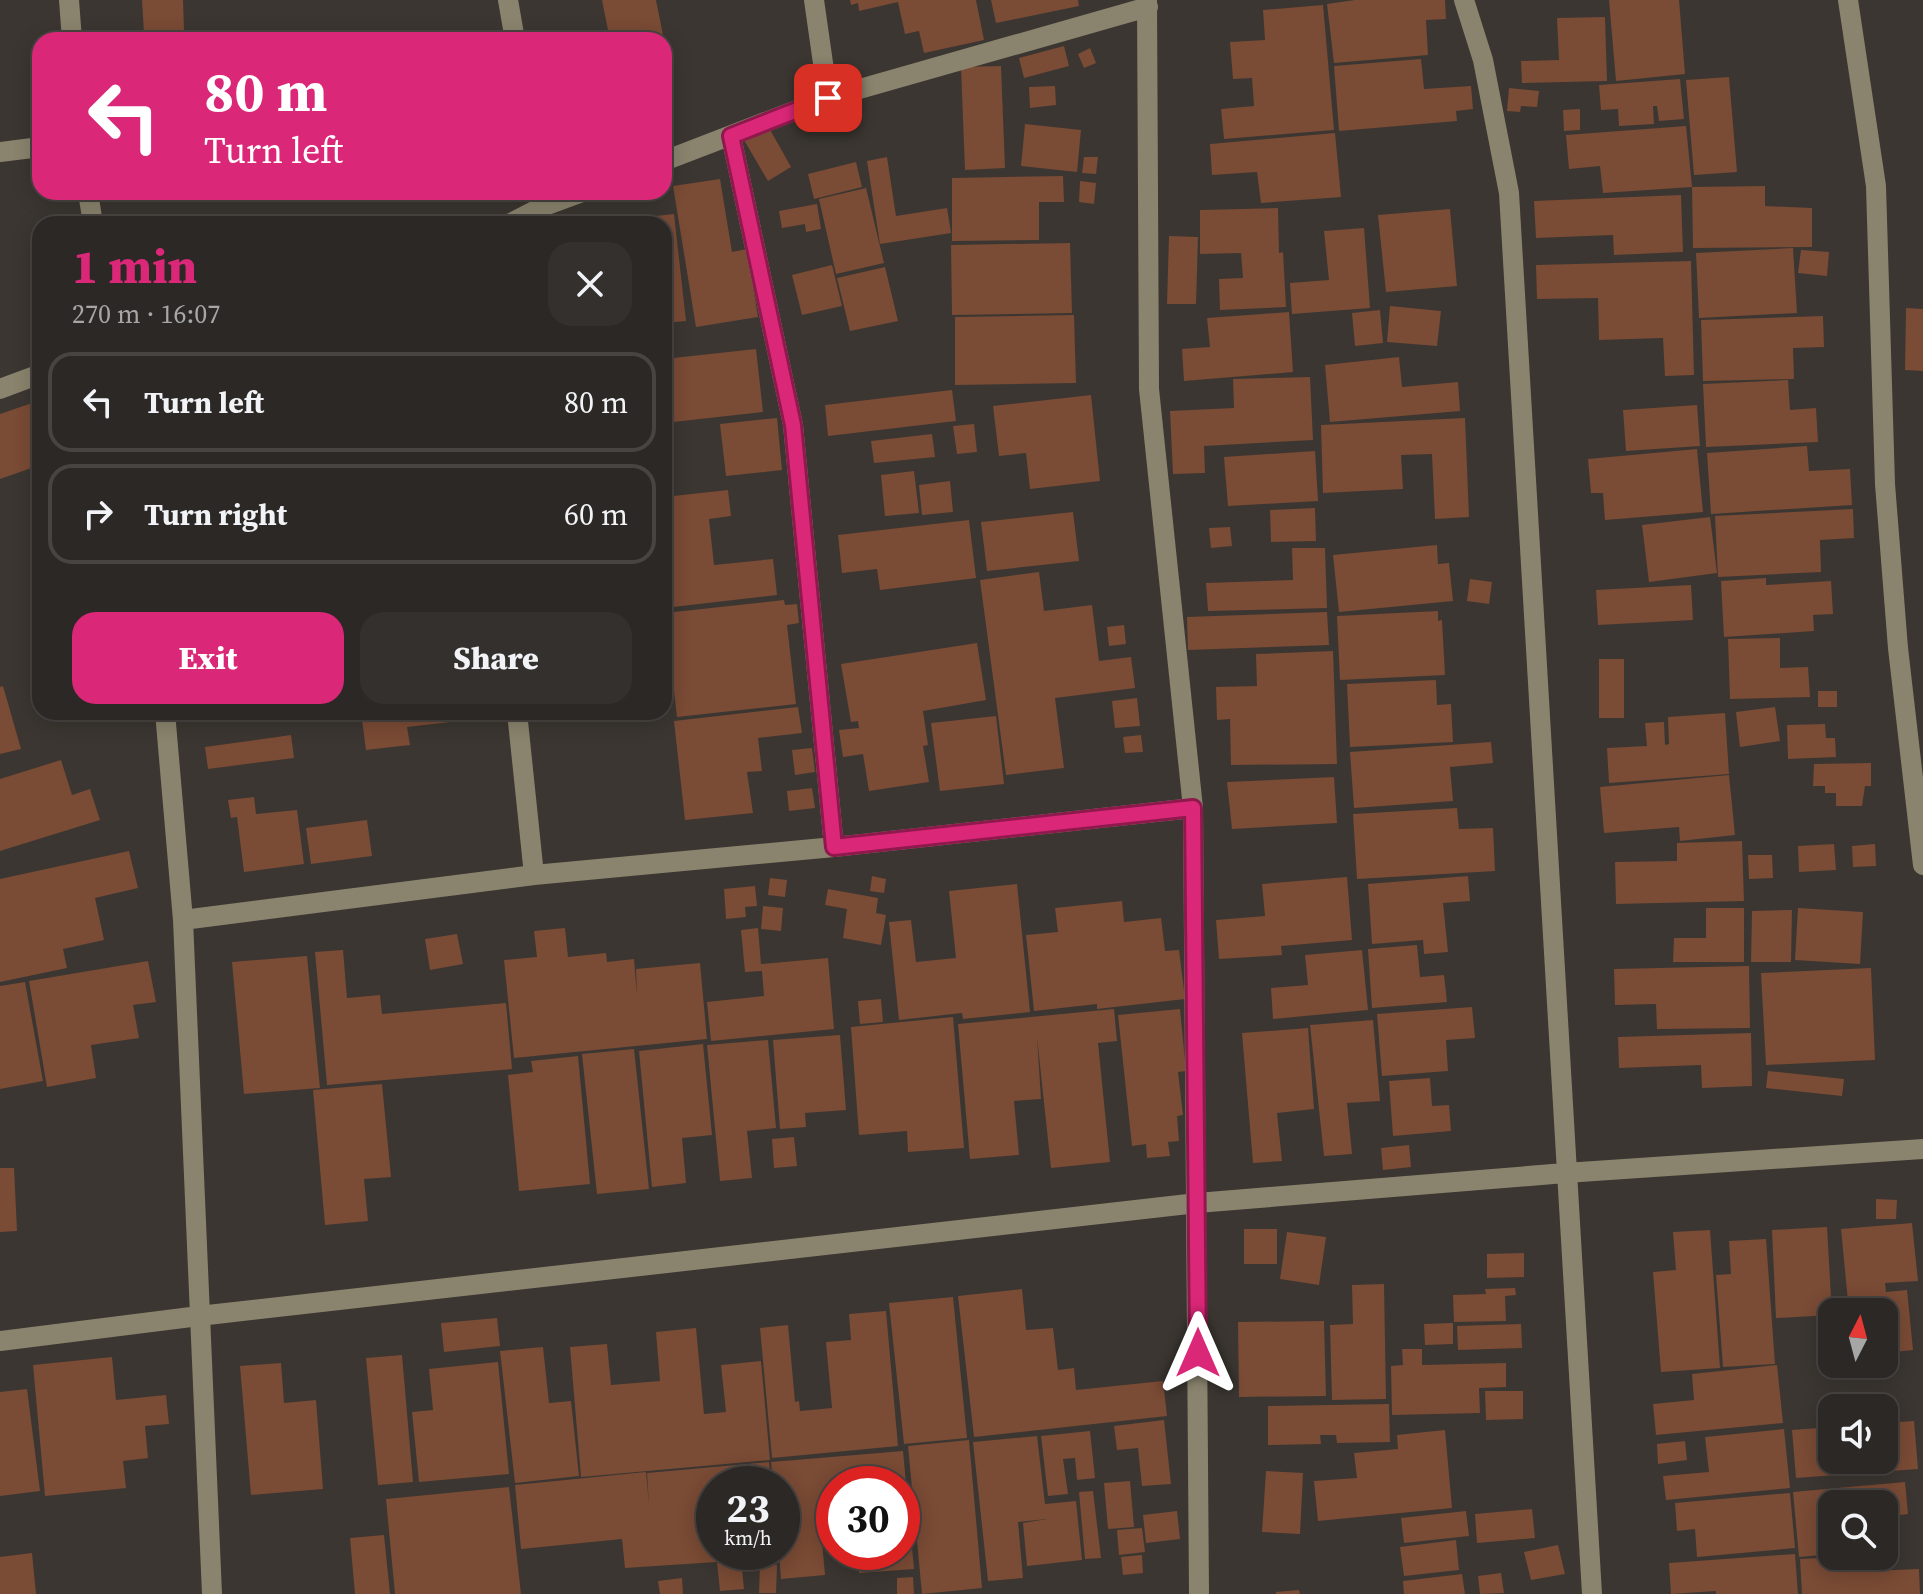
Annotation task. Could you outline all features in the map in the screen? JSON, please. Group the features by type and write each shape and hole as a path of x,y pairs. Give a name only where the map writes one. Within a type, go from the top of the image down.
{"street":[{"path":"69,0 71,32"},
{"path":"508,0 514,32"},
{"path":"814,0 828,98"},
{"path":"1464,0 1483,60 1509,193 1592,1594"},
{"path":"1848,0 1876,186 1885,484 1898,648 1923,865"},
{"path":"672,158 828,98 1147,4 1149,389 1193,808 1199,1594"},
{"path":"731,136 793,425 834,847"},
{"path":"0,152 32,148"},
{"path":"520,216 542,200"},
{"path":"0,389 32,377"},
{"path":"166,720 183,920 212,1594"},
{"path":"518,720 534,875"},
{"path":"183,920 534,875 834,847 1193,808"},
{"path":"0,1341 1197,1203 1565,1173 1923,1149"}],"building":[{"path":"142,0 183,0 184,31 144,32"},
{"path":"602,0 656,0 662,32 608,32"},
{"path":"850,0 976,0 984,40 924,53 919,31 905,34 898,2 859,11 858,3 851,5"},
{"path":"991,0 1078,0 1079,6 996,23"},
{"path":"1355,0 1445,0 1446,19 1426,20 1428,55 1334,63 1327,4"},
{"path":"1609,0 1679,0 1685,74 1616,81"},
{"path":"1323,5 1334,130 1224,139 1221,109 1254,106 1252,78 1233,79 1230,42 1265,40 1263,10"},
{"path":"1605,17 1607,81 1522,83 1521,61 1559,60 1557,18"},
{"path":"1064,46 1069,66 1024,78 1019,58"},
{"path":"1090,48 1096,63 1084,68 1078,54"},
{"path":"1421,59 1424,89 1471,86 1473,109 1456,111 1457,121 1339,131 1334,66"},
{"path":"1001,66 1005,168 965,170 961,67"},
{"path":"1729,77 1737,172 1694,175 1686,80"},
{"path":"1680,79 1684,119 1659,121 1657,106 1653,106 1654,124 1619,126 1618,109 1601,110 1599,85"},
{"path":"1055,86 1056,105 1030,108 1029,87"},
{"path":"1509,88 1539,91 1537,107 1521,106 1520,112 1507,111"},
{"path":"1580,109 1580,130 1564,131 1563,110"},
{"path":"1025,124 1081,130 1077,172 1021,166"},
{"path":"768,126 791,167 768,181 744,140"},
{"path":"1686,126 1692,187 1603,193 1600,166 1569,169 1566,135"},
{"path":"1335,133 1341,197 1261,203 1257,172 1212,175 1210,144"},
{"path":"887,157 896,216 947,208 951,233 880,244 867,161"},
{"path":"1084,157 1098,157 1096,174 1082,173"},
{"path":"856,162 862,187 814,199 808,174"},
{"path":"1063,176 1064,202 1039,202 1039,240 952,241 952,178"},
{"path":"720,179 732,252 747,249 758,317 696,327 673,186"},
{"path":"1080,181 1096,183 1094,204 1079,202"},
{"path":"1765,186 1765,206 1812,208 1812,247 1693,248 1692,187"},
{"path":"866,188 884,263 836,274 819,199"},
{"path":"1681,195 1683,252 1614,255 1613,235 1536,238 1534,201"},
{"path":"817,204 821,229 806,232 805,224 782,228 779,211"},
{"path":"1278,208 1279,253 1283,252 1286,307 1220,310 1219,279 1243,278 1241,253 1200,254 1200,210"},
{"path":"1450,209 1457,286 1386,292 1378,215"},
{"path":"674,214 686,321 672,322 672,216 656,216"},
{"path":"1364,228 1370,308 1292,314 1290,283 1329,280 1324,231"},
{"path":"1169,236 1198,237 1196,304 1167,304"},
{"path":"1070,243 1072,313 952,315 951,245"},
{"path":"1793,248 1797,313 1699,318 1696,253"},
{"path":"1801,250 1829,252 1827,276 1798,273"},
{"path":"1691,261 1694,375 1665,376 1663,338 1599,340 1598,298 1537,299 1536,265"},
{"path":"832,265 842,306 802,315 792,275"},
{"path":"885,267 898,321 850,331 837,278"},
{"path":"1390,306 1441,311 1437,346 1387,342"},
{"path":"1906,308 1923,309 1923,371 1905,370"},
{"path":"1380,310 1383,343 1355,346 1352,313"},
{"path":"1289,312 1293,372 1184,381 1182,349 1210,347 1207,318"},
{"path":"1074,315 1076,383 955,385 955,317"},
{"path":"1823,316 1824,347 1793,348 1794,379 1703,381 1701,320"},
{"path":"756,349 763,412 672,422 672,358"},
{"path":"1399,357 1402,387 1458,382 1460,411 1330,422 1325,365"},
{"path":"1310,377 1313,440 1204,446 1205,473 1173,474 1170,411 1234,408 1233,379"},
{"path":"1788,380 1790,410 1816,408 1818,442 1706,447 1703,384"},
{"path":"952,390 956,421 828,436 825,405"},
{"path":"1091,395 1100,481 1030,489 1026,453 999,456 993,406"},
{"path":"32,403 32,468 0,479 0,414"},
{"path":"1697,405 1700,446 1626,451 1623,410"},
{"path":"777,418 782,470 726,476 720,424"},
{"path":"1465,418 1469,517 1435,519 1432,454 1401,455 1403,489 1323,493 1321,425"},
{"path":"974,424 977,452 957,454 953,426"},
{"path":"932,434 935,457 874,463 871,441"},
{"path":"1807,446 1809,471 1850,469 1852,505 1711,514 1707,453"},
{"path":"1697,449 1703,512 1605,520 1603,493 1591,493 1588,459"},
{"path":"1315,451 1318,501 1228,506 1224,457"},
{"path":"914,471 919,513 885,516 881,475"},
{"path":"950,481 953,512 922,515 919,485"},
{"path":"728,490 731,516 709,519 714,565 773,559 777,595 672,607 672,496"},
{"path":"1315,508 1316,541 1271,542 1270,510"},
{"path":"1853,509 1854,538 1820,540 1821,572 1718,577 1715,516"},
{"path":"1073,512 1079,561 987,571 981,522"},
{"path":"1710,517 1717,573 1649,582 1642,525"},
{"path":"969,520 976,578 880,590 877,569 842,573 838,535"},
{"path":"1230,527 1232,546 1211,548 1209,528"},
{"path":"1437,545 1438,564 1449,563 1453,601 1339,612 1333,555"},
{"path":"1292,548 1325,548 1327,608 1208,611 1206,583 1293,580"},
{"path":"1039,572 1044,611 1092,605 1099,661 1131,657 1135,688 1055,698 1064,768 1006,775 980,580"},
{"path":"1766,578 1766,585 1831,581 1833,614 1813,615 1814,631 1724,637 1721,581"},
{"path":"1470,579 1492,582 1489,604 1467,601"},
{"path":"1691,585 1693,620 1598,625 1596,590"},
{"path":"784,600 785,605 797,604 799,623 787,625 796,704 677,717 672,674 672,612"},
{"path":"1438,611 1438,621 1442,620 1445,675 1340,680 1337,616"},
{"path":"1327,612 1329,645 1188,650 1187,617"},
{"path":"1124,625 1126,644 1109,646 1107,627"},
{"path":"1780,638 1780,668 1808,667 1810,697 1730,699 1728,639"},
{"path":"977,643 986,700 923,711 928,745 923,746 929,782 869,791 863,754 843,757 839,730 859,728 858,721 851,722 841,664"},
{"path":"1333,651 1337,764 1231,765 1230,719 1217,720 1216,687 1257,686 1256,654"},
{"path":"1599,659 1624,659 1624,718 1599,718"},
{"path":"1436,680 1437,705 1451,704 1453,742 1350,747 1347,684"},
{"path":"3,686 21,749 0,754 0,687"},
{"path":"1818,691 1837,691 1837,707 1818,707"},
{"path":"1137,698 1140,726 1115,728 1112,701"},
{"path":"798,707 802,733 758,738 762,771 747,772 753,813 685,820 674,721"},
{"path":"1775,707 1780,741 1740,747 1736,712"},
{"path":"1725,713 1729,774 1609,783 1607,748 1647,746 1645,723 1664,722 1665,745 1669,744 1668,717"},
{"path":"996,716 1004,784 940,791 931,723"},
{"path":"362,720 468,720 407,727 410,745 366,750"},
{"path":"1825,724 1826,738 1835,738 1836,757 1788,759 1787,725"},
{"path":"291,735 294,758 208,769 205,747"},
{"path":"1141,735 1143,752 1125,753 1123,737"},
{"path":"1491,742 1493,763 1450,767 1453,801 1354,808 1350,752"},
{"path":"812,748 815,772 795,775 792,750"},
{"path":"61,760 72,795 90,789 100,820 0,851 0,779"},
{"path":"1871,763 1871,786 1865,786 1862,806 1836,806 1836,793 1825,793 1825,786 1813,786 1814,764"},
{"path":"1729,775 1735,835 1680,841 1679,827 1604,833 1600,787"},
{"path":"1334,777 1337,823 1232,829 1227,782"},
{"path":"812,788 815,808 789,811 787,791"},
{"path":"254,797 256,814 297,810 304,864 244,872 237,817 231,818 228,800"},
{"path":"1457,808 1459,829 1493,828 1495,871 1357,879 1353,814"},
{"path":"367,820 372,856 311,864 306,828"},
{"path":"1742,841 1744,901 1616,904 1615,862 1677,861 1677,843"},
{"path":"1834,844 1836,870 1799,872 1798,846"},
{"path":"1875,844 1876,866 1853,867 1852,846"},
{"path":"129,851 138,888 95,898 104,940 63,949 67,968 0,982 0,879"},
{"path":"1748,855 1772,855 1773,878 1749,879"},
{"path":"872,876 886,879 884,893 870,891"},
{"path":"1468,876 1470,901 1443,903 1448,952 1424,954 1423,940 1372,944 1368,884"},
{"path":"1347,877 1352,940 1281,946 1282,955 1219,959 1216,920 1265,916 1262,884"},
{"path":"770,878 787,880 785,897 768,895"},
{"path":"1017,884 1030,1012 963,1019 962,1013 899,1020 889,922 911,920 916,962 956,958 949,891"},
{"path":"755,886 757,906 745,907 746,917 726,919 724,889"},
{"path":"828,889 878,898 876,913 886,915 881,945 843,938 847,909 825,905"},
{"path":"1122,901 1124,922 1161,918 1165,951 1179,950 1185,999 1097,1009 1097,1004 1034,1011 1026,935 1058,932 1055,908"},
{"path":"763,906 783,908 781,931 761,929"},
{"path":"1706,908 1744,908 1744,962 1673,962 1674,938 1706,938"},
{"path":"1798,908 1863,912 1860,964 1795,960"},
{"path":"1792,910 1791,962 1751,962 1752,911"},
{"path":"565,928 568,957 606,953 607,962 634,959 637,995 636,969 700,963 707,1039 514,1058 504,960 537,957 534,931"},
{"path":"758,928 761,964 828,958 834,1029 711,1041 707,1002 764,996 762,971 745,972 741,930"},
{"path":"457,934 463,964 430,970 425,939"},
{"path":"1417,945 1420,977 1444,975 1447,1002 1372,1008 1368,949"},
{"path":"343,950 347,998 380,995 382,1014 506,1003 512,1069 327,1085 315,952"},
{"path":"1362,950 1368,1010 1273,1019 1271,988 1308,985 1305,955"},
{"path":"307,956 320,1088 244,1094 232,962"},
{"path":"148,961 156,1002 133,1005 139,1038 91,1045 96,1078 47,1087 29,981"},
{"path":"1749,966 1750,1028 1657,1029 1656,1004 1615,1005 1614,969"},
{"path":"1871,968 1875,1060 1766,1065 1761,973"},
{"path":"25,982 43,1081 0,1089 0,986"},
{"path":"881,999 883,1022 860,1024 858,1001"},
{"path":"1472,1007 1475,1038 1446,1040 1448,1071 1382,1076 1377,1014"},
{"path":"1114,1009 1117,1041 1098,1043 1110,1162 1051,1168 1037,1037 1041,1099 1014,1101 1019,1155 970,1159 958,1024"},
{"path":"1180,1009 1186,1071 1178,1072 1183,1115 1177,1116 1179,1141 1168,1142 1170,1156 1147,1158 1146,1144 1132,1146 1118,1015"},
{"path":"953,1017 964,1148 908,1152 907,1131 859,1135 851,1027"},
{"path":"1373,1020 1380,1101 1347,1103 1352,1154 1324,1156 1310,1025"},
{"path":"1308,1028 1314,1109 1277,1113 1282,1161 1253,1163 1242,1033"},
{"path":"1751,1033 1752,1086 1702,1088 1701,1065 1619,1068 1618,1037"},
{"path":"840,1035 846,1110 805,1113 806,1127 780,1129 773,1040"},
{"path":"768,1040 776,1128 747,1131 752,1178 720,1181 707,1045"},
{"path":"703,1044 712,1135 682,1138 686,1183 652,1187 639,1051"},
{"path":"634,1049 649,1189 597,1194 582,1054"},
{"path":"578,1056 590,1184 519,1191 508,1075 533,1072 531,1061"},
{"path":"1768,1071 1844,1079 1842,1096 1766,1088"},
{"path":"1430,1078 1432,1106 1449,1105 1451,1131 1393,1136 1389,1081"},
{"path":"382,1084 391,1177 364,1179 368,1221 325,1225 313,1090"},
{"path":"794,1137 797,1166 774,1168 772,1139"},
{"path":"1409,1145 1411,1167 1383,1170 1381,1148"},
{"path":"0,1168 14,1168 17,1231 0,1232"},
{"path":"1876,1199 1897,1200 1896,1219 1876,1219"},
{"path":"1912,1223 1918,1281 1885,1283 1886,1292 1907,1290 1913,1350 1898,1352 1898,1298 1848,1298 1841,1229"},
{"path":"1827,1227 1831,1298 1818,1298 1818,1316 1776,1318 1772,1230"},
{"path":"1244,1229 1277,1229 1277,1264 1244,1264"},
{"path":"1710,1230 1720,1368 1661,1372 1653,1272 1676,1270 1673,1232"},
{"path":"1287,1232 1326,1237 1319,1285 1280,1279"},
{"path":"1766,1239 1775,1364 1723,1367 1716,1275 1731,1274 1729,1241"},
{"path":"1524,1253 1524,1277 1487,1278 1487,1254"},
{"path":"1384,1284 1386,1399 1332,1400 1330,1325 1353,1324 1352,1285"},
{"path":"1515,1288 1516,1295 1505,1296 1506,1321 1454,1322 1453,1295 1486,1294 1485,1289"},
{"path":"1022,1289 1026,1330 1053,1328 1058,1370 1074,1368 1076,1390 1163,1381 1167,1416 974,1437 958,1296"},
{"path":"953,1297 967,1438 904,1444 889,1303"},
{"path":"886,1311 898,1446 772,1458 760,1328 788,1325 795,1402 799,1401 800,1411 832,1408 826,1342 851,1340 849,1314"},
{"path":"497,1318 500,1346 444,1352 441,1323"},
{"path":"1324,1321 1326,1396 1239,1397 1238,1322"},
{"path":"1453,1323 1453,1344 1425,1345 1424,1324"},
{"path":"1521,1324 1522,1348 1458,1350 1457,1326"},
{"path":"696,1328 704,1414 726,1412 721,1365 761,1361 770,1460 581,1477 570,1347 607,1344 611,1385 660,1381 656,1332"},
{"path":"543,1347 549,1403 571,1401 579,1476 515,1483 500,1351"},
{"path":"1402,1349 1422,1349 1422,1365 1506,1363 1506,1387 1479,1388 1480,1413 1392,1415 1391,1366 1403,1365"},
{"path":"402,1355 413,1482 378,1485 366,1358"},
{"path":"112,1357 116,1400 166,1395 169,1424 145,1426 148,1458 123,1461 126,1488 45,1496 33,1365"},
{"path":"498,1362 509,1474 419,1482 412,1412 433,1410 429,1369"},
{"path":"281,1363 284,1403 316,1400 323,1489 251,1495 240,1366"},
{"path":"1777,1365 1783,1423 1656,1435 1653,1404 1694,1400 1692,1374"},
{"path":"27,1389 40,1491 0,1496 0,1392"},
{"path":"1485,1391 1523,1391 1523,1419 1486,1420"},
{"path":"1389,1404 1390,1442 1337,1443 1336,1435 1320,1435 1321,1444 1268,1445 1268,1406"},
{"path":"1164,1420 1171,1484 1142,1486 1138,1448 1117,1450 1114,1426"},
{"path":"1914,1421 1918,1469 1898,1470 1898,1422"},
{"path":"1818,1428 1818,1474 1850,1474 1796,1478 1792,1430"},
{"path":"1784,1429 1790,1488 1666,1500 1663,1476 1709,1472 1705,1437"},
{"path":"1445,1430 1452,1508 1318,1521 1314,1481 1357,1478 1354,1453 1398,1449 1397,1435"},
{"path":"1090,1431 1095,1478 1077,1480 1075,1458 1063,1459 1068,1494 1048,1496 1041,1436"},
{"path":"1037,1436 1045,1504 1076,1501 1082,1560 1027,1566 1023,1523 1047,1519 1018,1522 1023,1578 988,1581 973,1442"},
{"path":"969,1440 982,1588 922,1594 920,1466 910,1466 908,1446"},
{"path":"1685,1441 1687,1460 1658,1464 1657,1444"},
{"path":"903,1451 904,1466 816,1466 816,1570 825,1570 825,1575 781,1579 780,1570 800,1570 800,1466 771,1466 771,1462"},
{"path":"769,1462 769,1466 725,1466"},
{"path":"696,1469 696,1563 625,1568 622,1539 521,1549 515,1485 646,1472 649,1504 647,1473"},
{"path":"1266,1471 1303,1473 1300,1534 1262,1532"},
{"path":"1130,1481 1134,1527 1108,1529 1104,1483"},
{"path":"1905,1482 1908,1514 1898,1515 1898,1490 1818,1490 1818,1555 1799,1557 1793,1492"},
{"path":"509,1487 521,1594 395,1594 386,1499"},
{"path":"1093,1491 1101,1558 1085,1559 1079,1492"},
{"path":"1790,1493 1795,1548 1697,1557 1695,1529 1677,1531 1675,1503"},
{"path":"1532,1509 1535,1538 1477,1543 1475,1514"},
{"path":"1177,1511 1180,1539 1146,1543 1143,1515"},
{"path":"1466,1511 1469,1536 1404,1543 1401,1518"},
{"path":"1142,1528 1145,1552 1119,1555 1117,1530"},
{"path":"384,1535 390,1594 355,1594 350,1538"},
{"path":"1456,1540 1459,1570 1404,1576 1400,1547"},
{"path":"1558,1545 1565,1574 1531,1580 1524,1552"},
{"path":"32,1553 36,1594 0,1594 0,1557"},
{"path":"1795,1554 1798,1594 1716,1594 1716,1591 1671,1594 1669,1563"},
{"path":"1142,1555 1143,1573 1123,1575 1121,1557"},
{"path":"1818,1558 1818,1570 1919,1569 1920,1594 1802,1594 1800,1559"},
{"path":"718,1570 742,1570 744,1589 720,1591"},
{"path":"760,1570 777,1570 776,1593 759,1593"},
{"path":"859,1570 900,1570 859,1573"},
{"path":"1501,1573 1504,1593 1480,1594 1478,1576"},
{"path":"1462,1574 1465,1594 1404,1594 1403,1581"},
{"path":"913,1577 914,1594 897,1594 897,1578"},
{"path":"682,1578 683,1594 660,1594 658,1581"},
{"path":"1299,1590 1300,1594 1276,1594 1276,1592"}],"route":[{"path":"828,98 731,136 793,425 834,847 1193,808 1198,1353"}]}
